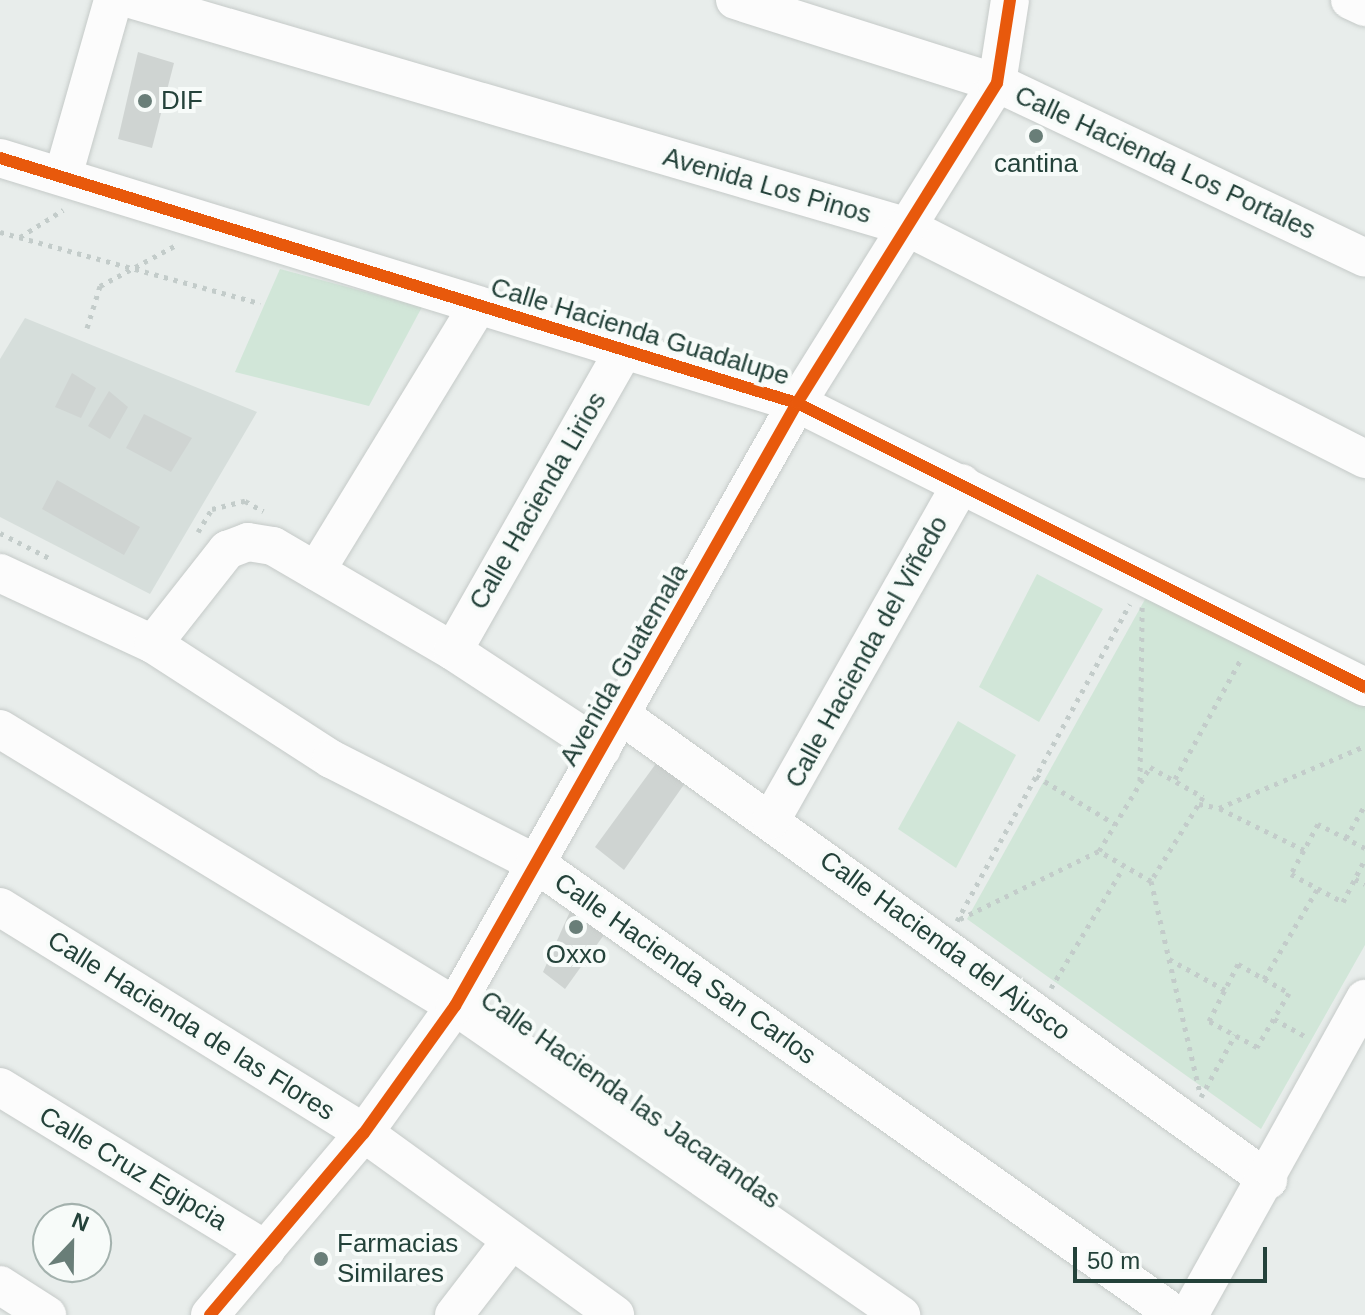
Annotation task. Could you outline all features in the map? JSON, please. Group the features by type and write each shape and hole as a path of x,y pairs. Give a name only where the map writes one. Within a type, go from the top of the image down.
{"street":[{"path":"66,191 113,0"},
{"name":"Avenida Los Pinos","path":"134,0 905,226 1365,459"},
{"name":"Calle Hacienda Los Portales","path":"735,0 997,83 1365,258"},
{"name":"Avenida Guatemala","path":"210,1315 364,1133 455,1006 797,403 997,83 1010,0"},
{"path":"1350,0 1365,7"},
{"name":"Calle Hacienda Guadalupe","path":"0,158 66,191 478,306 797,403 1365,687"},
{"path":"316,571 478,306"},
{"name":"Calle Hacienda Lirios","path":"453,651 624,350"},
{"name":"Calle Hacienda del Viñedo","path":"771,820 962,483"},
{"path":"153,644 227,550 248,542 273,546 453,651 602,749"},
{"name":"Calle Hacienda San Carlos","path":"0,573 153,644 331,759 535,863 1176,1315"},
{"name":"Calle Hacienda del Ajusco","path":"621,715 1268,1180"},
{"name":"Calle Hacienda las Jacarandas","path":"0,729 455,1006 901,1315"},
{"name":"Calle Hacienda de las Flores","path":"0,907 364,1133 615,1315"},
{"path":"1189,1315 1268,1180 1365,999"},
{"name":"Calle Cruz Egipcia","path":"0,1087 266,1250"},
{"path":"454,1315 511,1241"},
{"path":"0,1285 47,1315"}],"path":[{"path":"20,238 66,191"},
{"path":"0,232 260,303"},
{"path":"87,328 100,286 185,240"},
{"path":"190,547 212,509 245,501 272,516"},
{"path":"0,533 56,561"},
{"path":"956,921 1135,596"},
{"path":"1140,783 1142,598"},
{"path":"1175,779 1245,651"},
{"path":"1219,808 1365,746"},
{"path":"956,921 1099,851 1150,767 1203,797 1151,881 1201,1098"},
{"path":"1036,776 1115,824"},
{"path":"1199,804 1219,808 1304,850"},
{"path":"1346,838 1365,805"},
{"path":"1365,848 1318,824 1291,874 1343,902 1365,859"},
{"path":"1099,851 1123,868 1151,881"},
{"path":"1050,989 1123,868"},
{"path":"1355,879 1365,884"},
{"path":"1264,979 1318,888"},
{"path":"956,921 968,929"},
{"path":"1168,958 1225,990"},
{"path":"1238,964 1264,979 1289,993 1257,1047 1209,1021 1238,964"},
{"path":"1039,980 1063,998"},
{"path":"1274,1019 1318,1044"},
{"path":"1201,1098 1235,1035"},
{"path":"1188,1089 1213,1107"}],"shaded area":[{"path":"25,318 257,412 150,594 0,517 0,359"}],"green space":[{"path":"280,269 422,307 369,406 235,372"},
{"path":"1037,574 1103,609 1039,722 979,687"},
{"path":"1148,594 1365,704 1365,945 1261,1129 967,919"},
{"path":"958,721 1016,755 956,868 898,829"}],"building":[{"name":"DIF","path":"138,52 174,63 152,148 118,139"},
{"path":"72,373 96,388 81,418 55,407"},
{"path":"109,391 128,407 110,439 88,426"},
{"path":"144,414 192,438 171,472 126,448"},
{"path":"57,480 140,527 124,555 42,509"},
{"path":"663,754 690,776 624,870 595,847"},
{"path":"576,898 611,925 565,989 543,972"}],"cycle path":[{"path":"210,1315 364,1133 455,1006 797,403 997,83 1010,0"},
{"path":"0,158 797,403 1365,687"}],"place":[{"name":"DIF","path":"145,101"},
{"name":"cantina","path":"1036,136"},
{"name":"Oxxo","path":"576,927"},
{"name":"Farmacias Similares","path":"321,1259"}]}
